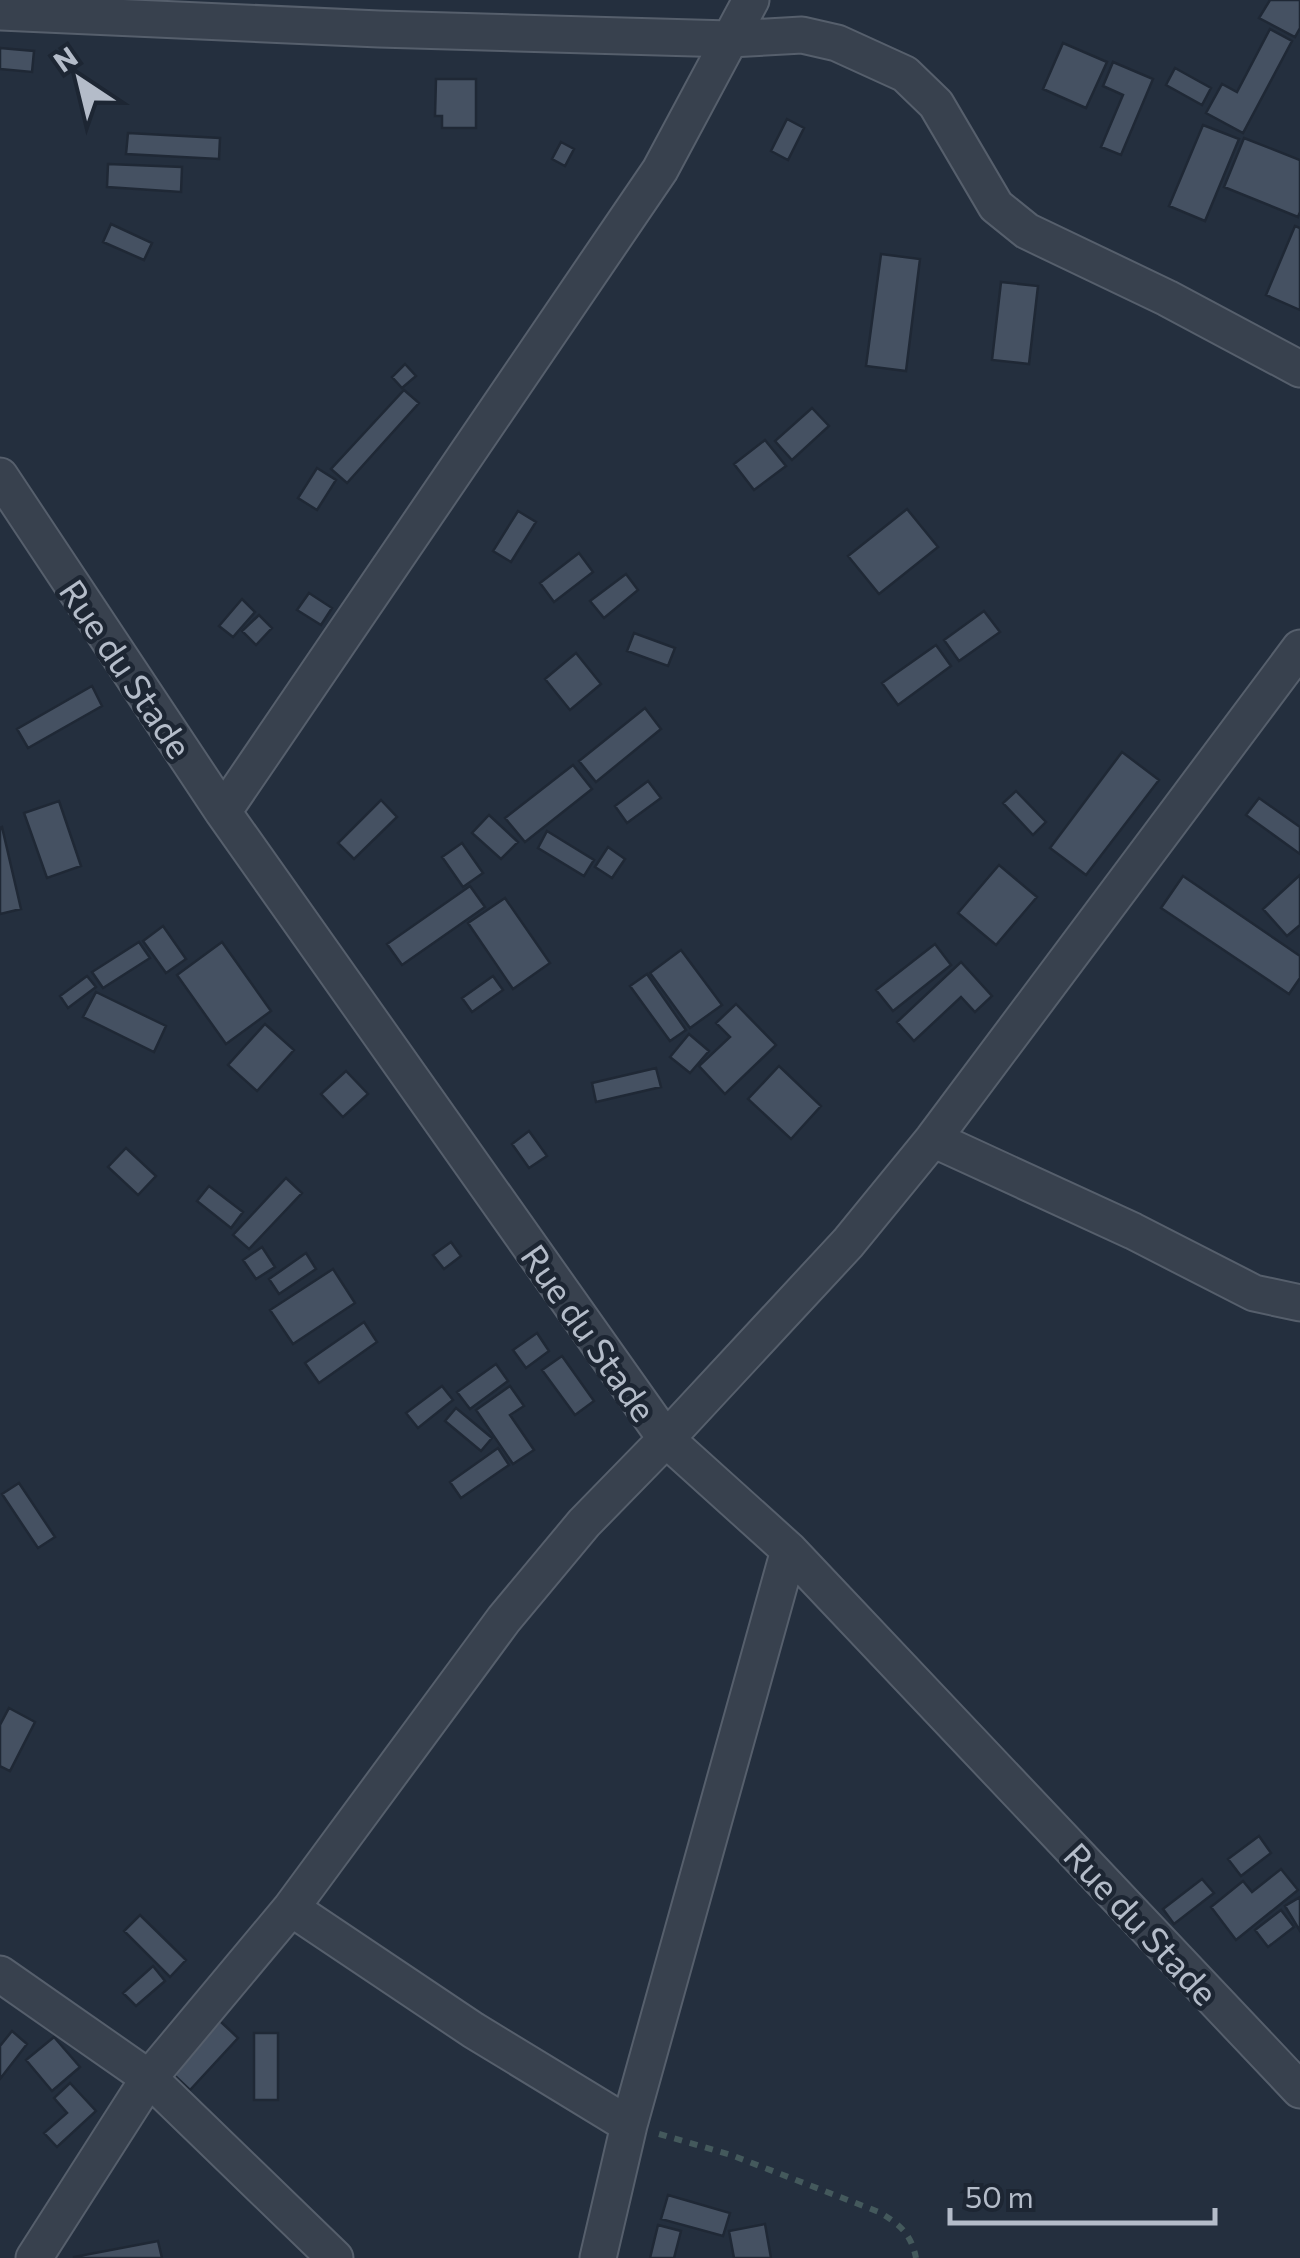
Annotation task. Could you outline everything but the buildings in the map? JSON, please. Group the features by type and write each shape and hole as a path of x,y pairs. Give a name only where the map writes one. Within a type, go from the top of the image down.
{"street":[{"path":"223,812 660,170 751,0"},
{"path":"0,12 383,15 730,39 802,35 837,44 905,74 936,104 996,206 1027,231 1167,298 1300,369"},
{"name":"Rue du Stade","path":"0,476 223,812 666,1439 789,1550 1300,2090"},
{"path":"34,2258 149,2078 291,1908 504,1619 584,1523 848,1243 933,1140 1300,648"},
{"path":"933,1140 1133,1231 1254,1293 1300,1303"},
{"path":"598,2258 628,2125 789,1550"},
{"path":"291,1908 473,2030 628,2125"},
{"path":"0,1974 149,2078 335,2258"}],"path":[{"path":"628,2125 731,2155 879,2212 901,2226 916,2258"}]}
